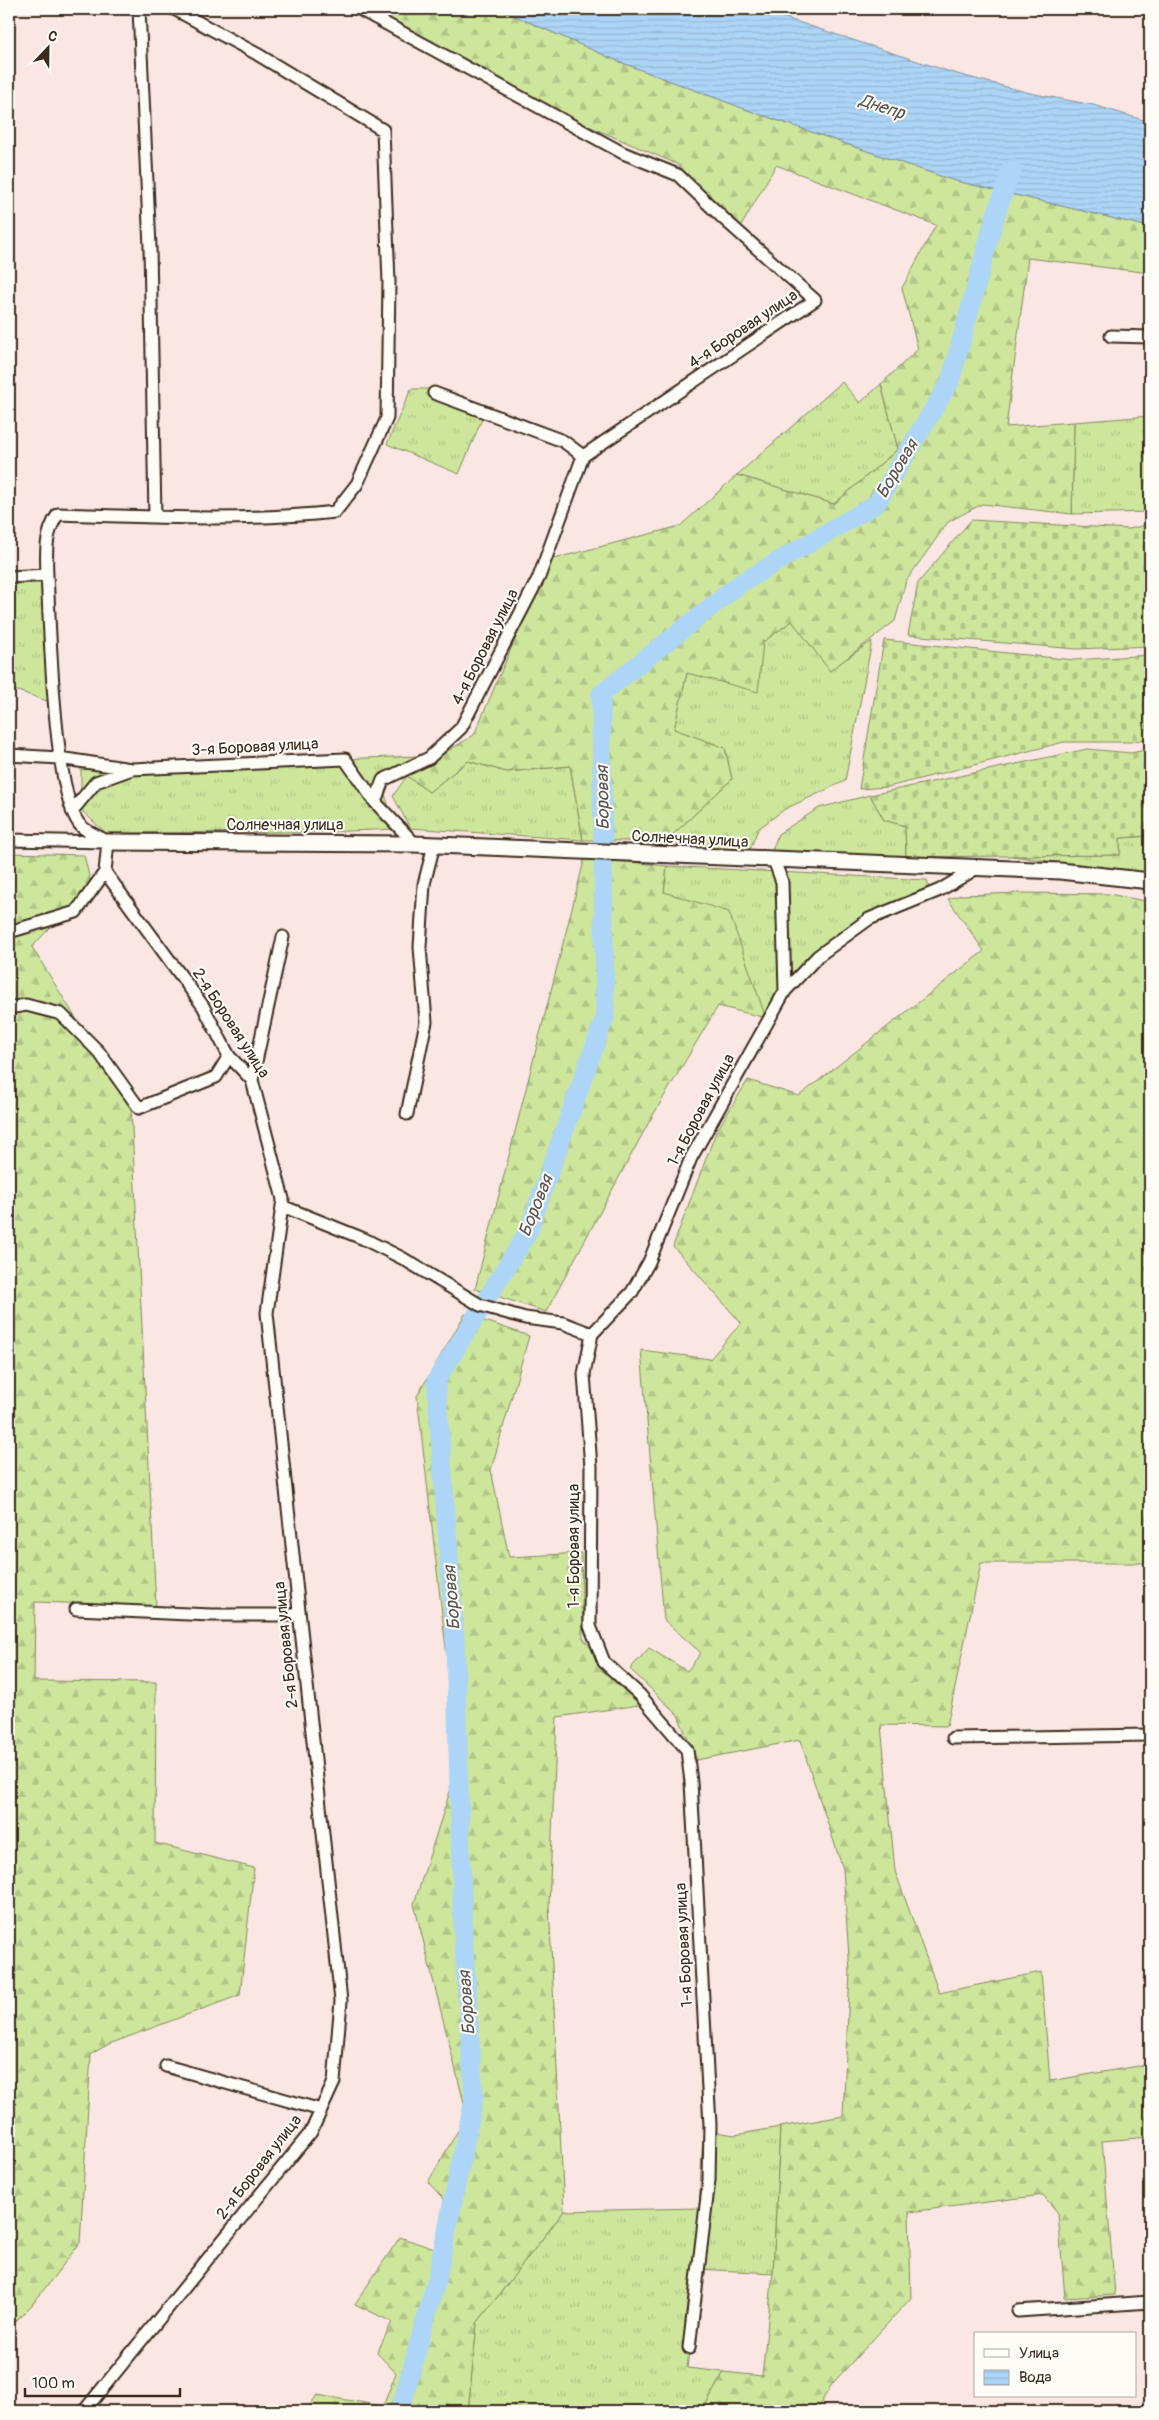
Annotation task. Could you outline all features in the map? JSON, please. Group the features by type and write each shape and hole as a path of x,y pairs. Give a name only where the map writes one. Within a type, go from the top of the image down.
{"street":[{"path":"140,9 150,247 155,517"},
{"path":"108,842 81,826 67,799 60,758 47,575 46,546 49,526 58,514 155,517 302,516 335,512 357,484 386,418 388,282 383,130 257,54 174,9"},
{"name":"4-я Боровая улица","path":"359,9 622,153 678,175 725,220 815,300 583,456 539,578 461,728 429,758 383,780 375,802"},
{"path":"1110,336 1150,337"},
{"path":"434,393 562,441 583,456"},
{"path":"9,577 47,575"},
{"path":"9,755 60,758 132,769"},
{"name":"3-я Боровая улица","path":"72,811 96,782 132,769 345,759 375,802 415,844"},
{"path":"9,840 108,842"},
{"path":"9,932 76,912 105,872 108,842"},
{"name":"Солнечная улица","path":"108,842 434,844 1060,872 1150,881"},
{"path":"407,1114 426,1022 420,947 424,884 434,844"},
{"path":"774,860 782,882 785,991"},
{"name":"1-я Боровая улица","path":"689,2348 709,2180 710,2125 691,1782 687,1750 640,1695 604,1662 590,1626 591,1467 584,1374 592,1334 632,1292 650,1262 691,1158 785,991 818,956 869,919 940,890 977,868"},
{"name":"2-я Боровая улица","path":"84,2411 311,2132 334,2082 341,2001 267,1313 283,1199 252,1080 229,1056 203,1006 105,872"},
{"path":"252,1080 283,936"},
{"path":"9,1008 26,1005 61,1014 99,1052 138,1108 216,1077 229,1056"},
{"path":"282,1206 395,1254 480,1304 525,1318 563,1323 592,1334"},
{"path":"76,1609 212,1615 299,1615"},
{"path":"953,1738 1150,1735"},
{"path":"166,2066 321,2110"},
{"path":"1018,2311 1150,2302"}],"green space":[{"path":"367,9 499,9 620,62 753,112 952,180 1150,227 1150,273 1028,258 1006,427 1074,422 1072,514 982,504 948,522 906,581 895,621 830,671 792,621 763,642 758,692 687,673 674,729 725,748 732,779 665,842 583,840 570,766 507,772 468,761 429,792 407,776 474,735 549,560 680,526 737,475 834,504 898,449 881,384 918,349 902,288 936,225 776,165 740,228 736,230 677,164 579,122"},
{"path":"842,382 860,403 881,384 898,449 834,504 737,475"},
{"path":"411,389 431,389 485,412 459,474 387,444"},
{"path":"1150,416 1150,512 1072,514 1074,422"},
{"path":"971,520 1129,529 1150,524 1150,646 1077,649 908,635 918,583"},
{"path":"44,583 53,703 9,688 9,584"},
{"path":"792,621 830,670 872,641 845,781 785,809 758,829 749,852 665,842 732,779 725,748 674,729 687,673 763,642"},
{"path":"884,640 1074,660 1150,655 1150,738 1130,742 1064,742 888,787 859,789"},
{"path":"1087,749 1131,753 1150,749 1150,836 1120,838 1120,855 906,857 905,826 884,820 870,795"},
{"path":"418,756 382,785 396,829 327,832 106,833 81,810 81,769"},
{"path":"468,761 507,772 570,766 583,840 410,828 393,796 407,776 429,792"},
{"path":"870,795 884,820 905,826 906,857 772,851 778,834 819,808"},
{"path":"1150,836 1150,875 1012,856 1120,855 1120,838"},
{"path":"9,853 84,855 91,884 32,947 131,1108 156,1606 35,1602 34,1681 156,1682 155,1843 254,1868 240,1995 109,2044 91,2054 80,2243 32,2305 9,2328"},
{"path":"585,857 667,866 664,892 729,912 766,1018 718,1006 649,1122 546,1312 475,1289"},
{"path":"667,866 927,880 929,890 848,926 793,975 766,1018 664,892"},
{"path":"1021,893 1109,894 1150,902 1150,1563 981,1563 947,1726 881,1725 895,1871 939,1993 1041,1972 1050,2081 1150,2064 1150,2137 1102,2141 1115,2295 1065,2298 1058,2213 1043,2195 909,2212 911,2298 832,2384 816,2411 702,2411 724,2372 762,2376 773,2273 780,2127 843,2116 850,1972 843,1869 800,1740 696,1760 678,1715 630,1669 649,1648 687,1671 701,1653 664,1620 641,1350 710,1359 741,1323 673,1246 716,1132 748,1080 799,1096 984,951 948,899 961,895"},
{"path":"465,1314 529,1336 491,1470 509,1557 581,1553 583,1638 618,1683 646,1704 557,1717 549,1905 564,2211 477,2323 468,2411 306,2411 317,2395 383,2406 396,2373 377,2353 392,2322 355,2304 400,2237 440,2251 452,2208 428,2182 467,2115 414,1904 459,1763 417,1396"},
{"path":"780,2127 773,2273 698,2269 687,2368 724,2372 702,2411 468,2411 477,2323 564,2211 699,2208 703,2135 715,2132 735,2135"}],"water":[{"name":"Днепр","path":"499,9 758,9 957,74 1030,93 1093,105 1150,122 1150,227 952,180 753,112 620,62"}],"waterway":[{"name":"Боровая","path":"400,2411 437,2278 474,2099 463,1932 455,1640 436,1381 528,1232 605,1017 601,694 741,583 876,504 950,382 995,217 1012,169"}]}
